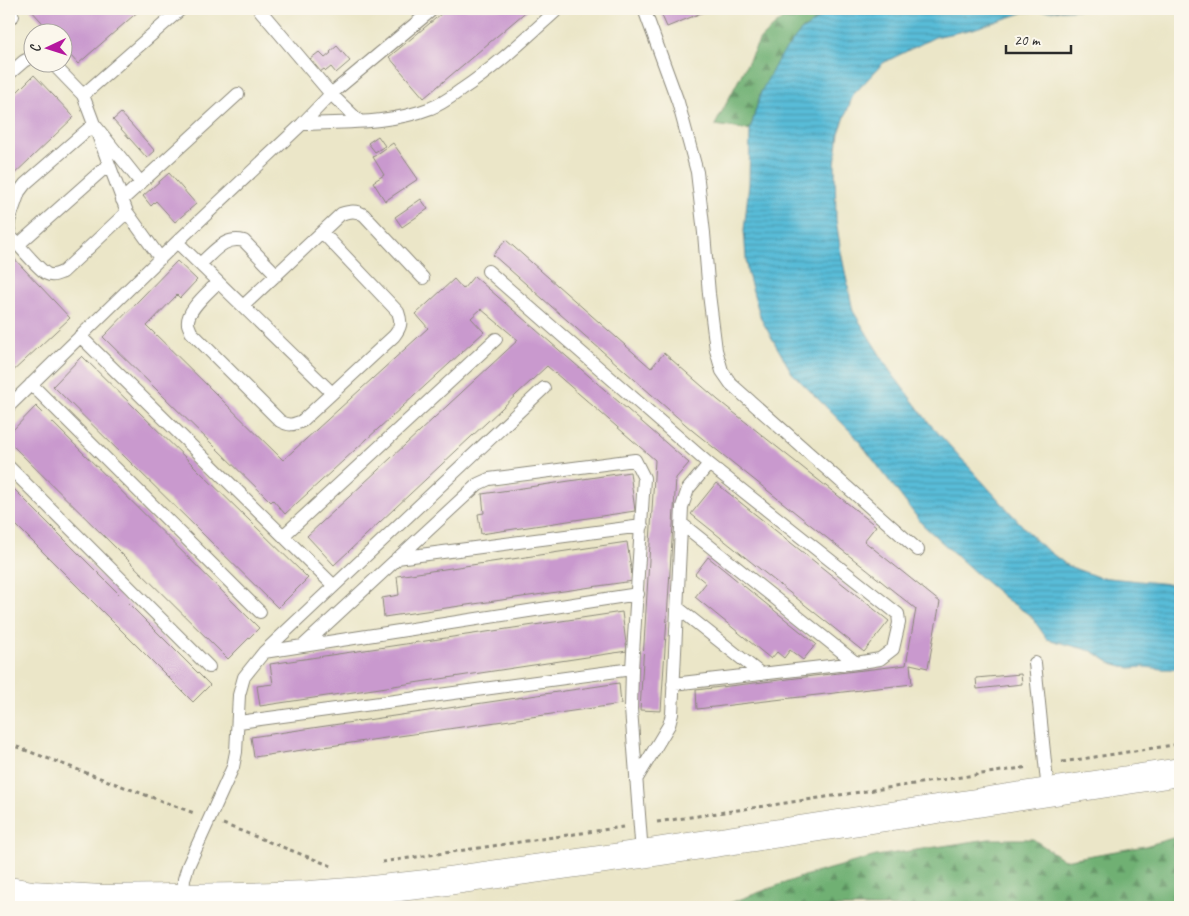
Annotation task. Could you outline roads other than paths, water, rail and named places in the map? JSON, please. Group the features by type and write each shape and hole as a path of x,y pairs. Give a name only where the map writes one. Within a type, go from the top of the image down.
{"street":[{"path":"11,891 32,895 102,899 309,895 363,891 642,854 1180,772"}],"lane":[{"path":"83,95 181,9"},
{"path":"259,9 331,94 359,121"},
{"path":"9,406 331,94 433,9"},
{"path":"302,124 393,118 442,103 492,68 558,9"},
{"path":"644,9 678,102 697,172 716,350 722,371 731,384 918,550"},
{"path":"9,74 22,63"},
{"path":"61,72 83,95 127,212 160,258"},
{"path":"122,200 238,94"},
{"path":"94,124 141,183"},
{"path":"9,224 19,192 25,184 94,124"},
{"path":"18,245 109,164"},
{"path":"243,306 341,214 349,211 357,211 364,215 423,278"},
{"path":"9,230 10,236 40,268 47,274 54,276 63,272 127,212"},
{"path":"218,282 194,308 189,317 188,324 191,332 280,421 287,425 302,421 394,336 400,329 402,322 398,312 322,232"},
{"path":"200,264 224,243 230,239 237,239 244,241 277,274"},
{"path":"177,242 332,393"},
{"path":"488,271 709,464 898,614 899,623 893,649 880,659 674,684"},
{"path":"80,336 333,585"},
{"path":"283,536 496,339"},
{"path":"31,384 260,612"},
{"path":"183,898 184,879 188,866 233,767 239,722 239,695 244,677 264,652 333,585 544,388"},
{"path":"304,645 478,484 489,479 636,460 644,478 632,669 632,709 642,854"},
{"path":"636,780 669,725 672,714 682,507 688,490 709,464"},
{"path":"9,467 209,667"},
{"path":"682,524 856,663"},
{"path":"397,558 642,526"},
{"path":"264,652 638,594"},
{"path":"678,608 761,674"},
{"path":"1035,664 1048,792"},
{"path":"239,722 632,669"}],"water":[{"path":"833,9 1090,9 1025,12 973,29 935,37 883,63 853,95 839,133 835,164 836,220 853,311 890,371 930,424 1038,543 1068,566 1098,577 1180,585 1180,669 1130,668 1111,663 1092,651 1047,639 1031,616 1006,599 923,525 855,436 792,373 761,319 747,271 744,230 749,184 750,130 761,92 779,58 800,32"}]}
